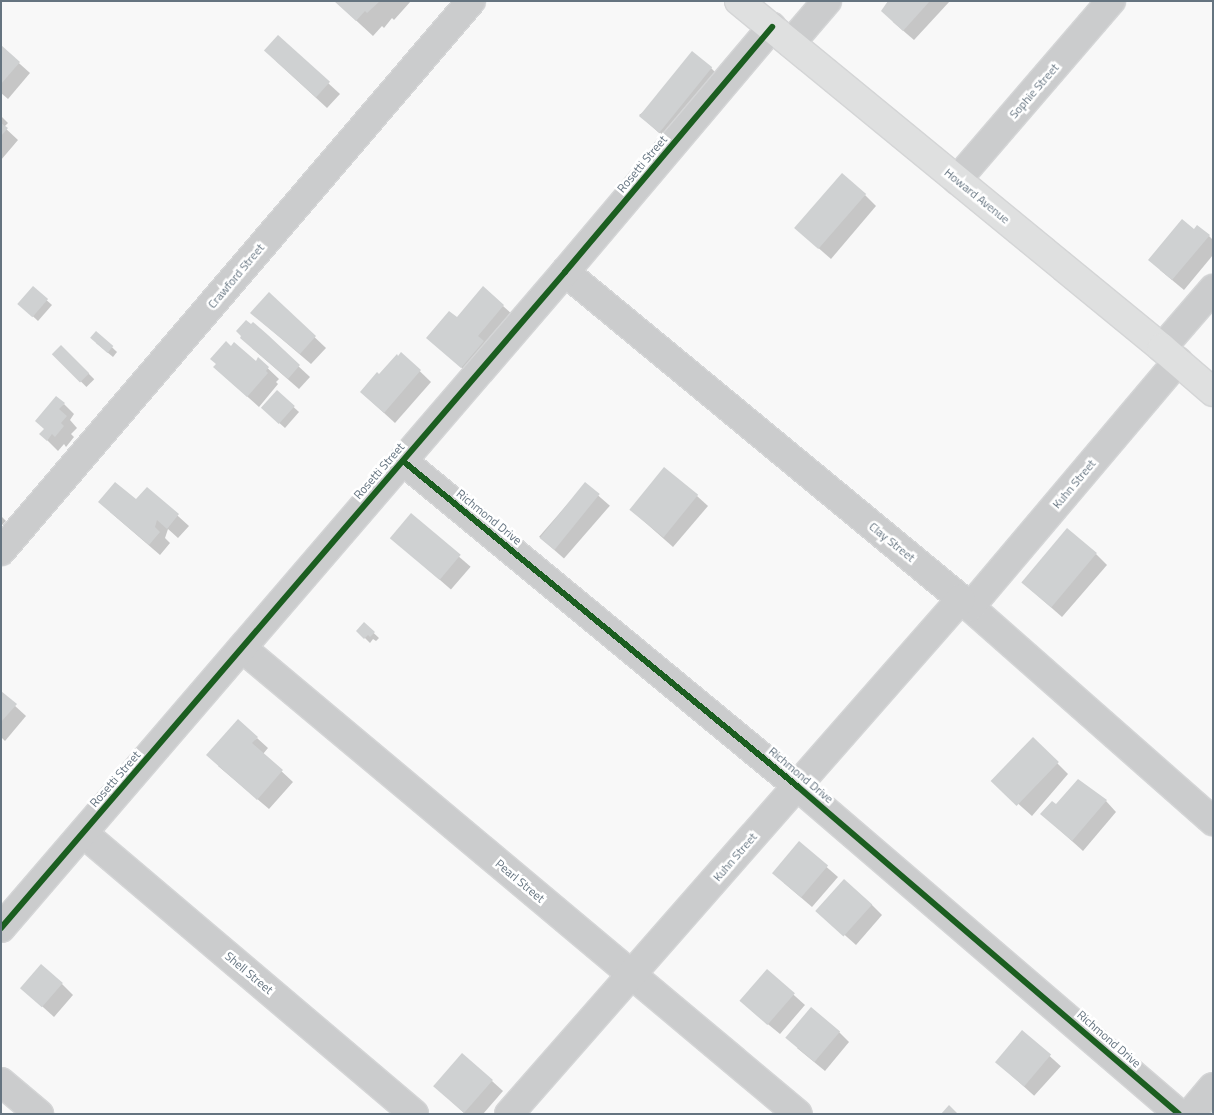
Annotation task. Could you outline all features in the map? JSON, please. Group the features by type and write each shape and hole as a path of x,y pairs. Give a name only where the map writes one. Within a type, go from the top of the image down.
{"main road":[{"name":"Howard Avenue","path":"739,1 1170,354 1213,392"}],"street":[{"name":"Crawford Street","path":"1,551 471,1"},
{"name":"Rosetti Street","path":"1,928 565,272 781,35 827,1"},
{"name":"Sophie Street","path":"957,180 1111,1"},
{"name":"Clay Street","path":"565,272 966,603 1213,821"},
{"name":"Kuhn Street","path":"508,1114 797,786 966,603 1170,354 1213,289"},
{"name":"Richmond Drive","path":"403,461 797,786 1180,1114"},
{"name":"Pearl Street","path":"242,648 798,1114"},
{"name":"Shell Street","path":"83,833 414,1114"},
{"path":"1,1082 40,1114"},
{"path":"1190,1114 1213,1087"}],"building":[{"path":"334,1 380,1 367,13 365,11 356,21"},
{"path":"888,1 930,1 903,31 881,11"},
{"path":"278,35 330,82 316,97 264,51"},
{"path":"1,45 20,62 1,84"},
{"path":"692,51 712,67 659,133 639,116"},
{"path":"1,123 8,128 1,136"},
{"path":"842,173 866,194 818,249 794,228"},
{"path":"1182,219 1194,229 1197,225 1210,235 1172,280 1148,260"},
{"path":"33,286 48,299 32,317 17,304"},
{"path":"483,286 504,305 478,336 484,341 461,368 426,338 449,311 457,317"},
{"path":"269,292 316,336 300,354 250,313"},
{"path":"246,320 251,324 253,322 300,365 288,379 240,338 241,336 236,331"},
{"path":"96,331 113,346 107,353 90,338"},
{"path":"226,341 231,346 234,342 256,361 258,357 269,367 266,371 268,373 247,397 213,367 216,364 210,359"},
{"path":"61,345 89,373 80,382 52,354"},
{"path":"401,352 421,370 384,413 360,392 377,372 379,374"},
{"path":"277,390 295,406 279,424 261,408"},
{"path":"56,396 65,403 59,409 67,416 61,423 64,426 55,437 52,434 47,441 39,434 44,429 35,421"},
{"path":"664,467 698,495 664,537 629,510"},
{"path":"115,482 136,499 147,487 179,514 167,529 157,520 155,527 160,532 149,545 98,502"},
{"path":"585,482 600,494 554,550 540,538"},
{"path":"411,513 461,555 440,580 390,538"},
{"path":"1067,528 1097,553 1051,607 1021,582"},
{"path":"364,622 375,632 370,637 368,635 364,639 356,631"},
{"path":"1,691 17,704 1,722"},
{"path":"238,719 258,737 252,743 283,770 257,800 206,755"},
{"path":"1033,737 1059,762 1017,806 991,781"},
{"path":"1078,779 1107,800 1072,841 1040,814 1052,801 1056,804"},
{"path":"799,841 828,865 801,898 772,873"},
{"path":"844,879 872,904 843,936 815,911"},
{"path":"41,964 63,983 42,1007 20,988"},
{"path":"767,969 795,993 767,1025 739,1001"},
{"path":"811,1007 840,1031 814,1062 785,1038"},
{"path":"1022,1030 1051,1054 1024,1087 995,1062"},
{"path":"462,1053 493,1080 464,1113 433,1086"},
{"path":"949,1105 958,1114 941,1114"}],"cycle path":[{"path":"1,928 565,272 772,27"},
{"path":"403,461 797,786 1179,1114"}]}
